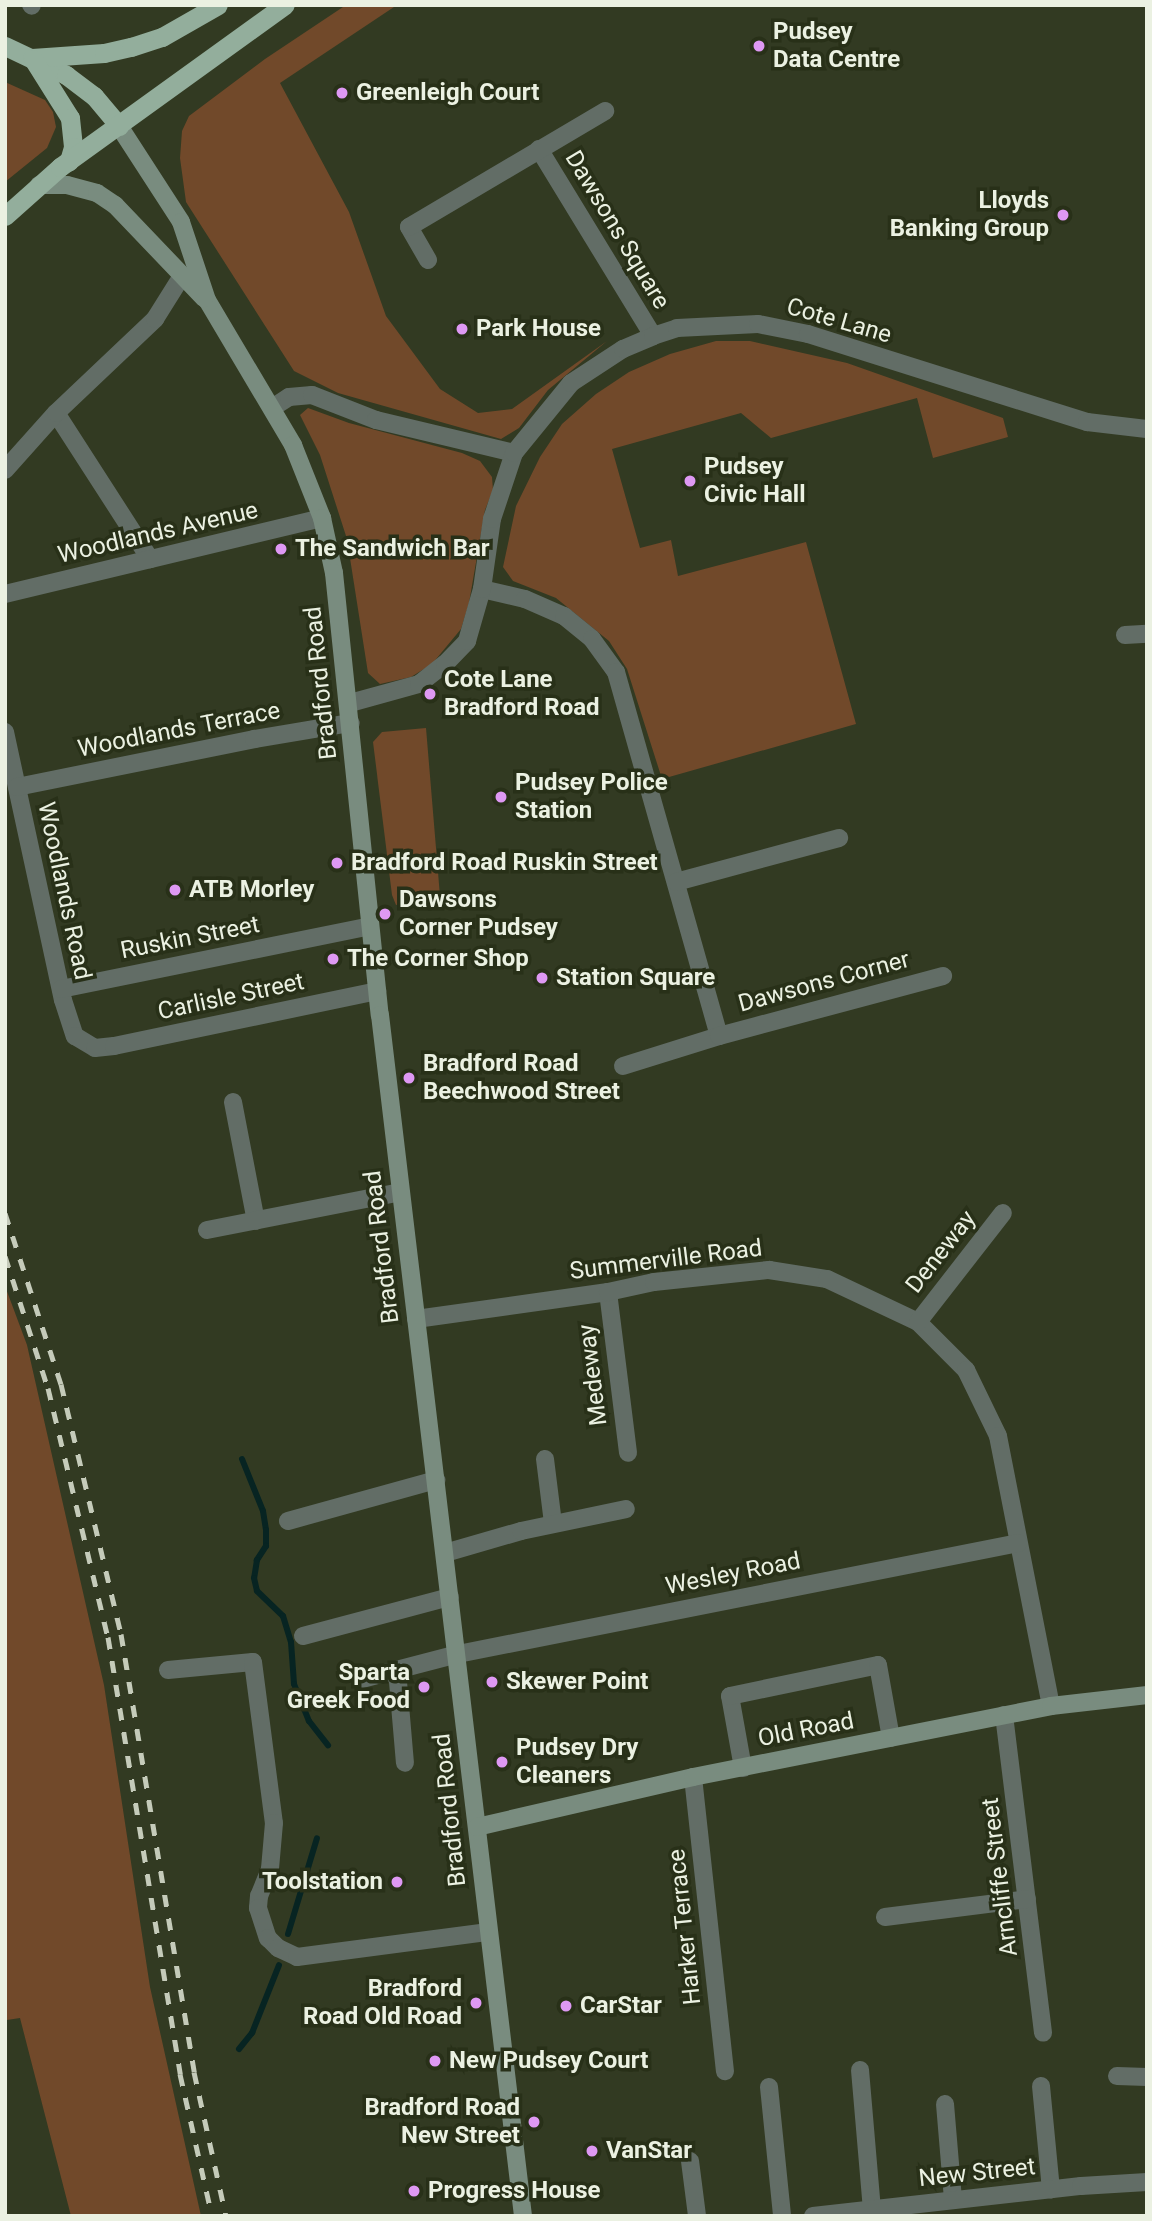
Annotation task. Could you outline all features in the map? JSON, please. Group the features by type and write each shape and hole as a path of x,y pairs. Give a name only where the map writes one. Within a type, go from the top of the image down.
{"highway":[{"path":"32,58 104,53 131,47 173,32 218,5"},
{"path":"5,216 69,161 272,9"},
{"path":"5,46 65,75 94,96 119,126"},
{"path":"32,58 70,118 73,147 69,161"}],"main road":[{"name":"Bradford Road","path":"119,126 181,222 207,300 293,445 322,519 334,573 377,991 523,2216"},
{"name":"Bradford Road","path":"39,185 67,185 97,193 116,205 207,300"},
{"name":"Old Road","path":"477,1827 693,1777 1004,1715 1051,1706 1147,1695"}],"street":[{"name":"Dawsons Square","path":"428,260 409,228 605,111"},
{"name":"Dawsons Square","path":"539,149 653,336"},
{"path":"5,470 57,414 155,319 182,276"},
{"name":"Cote Lane","path":"349,704 419,684 445,664 467,641 482,589 492,519 514,453 571,383 623,349 653,336 677,328 758,324 808,334 1087,422 1147,429"},
{"path":"272,408 289,397 312,395 376,420 514,453"},
{"path":"57,414 150,559"},
{"name":"Woodlands Avenue","path":"5,594 322,519"},
{"name":"Dawsons Corner","path":"482,589 525,599 564,616 592,639 616,673 719,1036"},
{"path":"1125,635 1147,634"},
{"name":"Woodlands Terrace","path":"17,787 254,739 351,723"},
{"name":"Woodlands Road","path":"5,732 61,989 75,1036 95,1048"},
{"path":"676,882 839,838"},
{"name":"Ruskin Street","path":"61,989 370,926"},
{"name":"Dawsons Corner","path":"624,1066 719,1036 943,976"},
{"name":"Carlisle Street","path":"95,1048 377,991"},
{"path":"233,1102 256,1221"},
{"path":"207,1230 401,1192"},
{"name":"Deneway","path":"918,1322 1003,1213"},
{"name":"Summerville Road","path":"415,1319 608,1292 654,1282 769,1270 827,1279 918,1322 966,1370 998,1436 1051,1706"},
{"name":"Medeway","path":"608,1292 628,1453"},
{"path":"545,1459 553,1523"},
{"path":"288,1521 436,1480"},
{"path":"445,1553 553,1523 626,1508"},
{"name":"Wesley Road","path":"362,1679 457,1654 1018,1543"},
{"path":"303,1636 450,1597"},
{"path":"168,1670 253,1662 274,1823 270,1869 259,1896 258,1908 268,1938 278,1948 297,1957 488,1932"},
{"path":"743,1768 730,1696 878,1665 891,1738"},
{"path":"397,1670 405,1763"},
{"name":"Arncliffe Street","path":"1004,1715 1043,2033"},
{"name":"Harker Terrace","path":"693,1777 725,2071"},
{"path":"885,1917 1027,1899"},
{"path":"860,2070 872,2210"},
{"path":"1117,2076 1147,2077"},
{"path":"1041,2086 1051,2190"},
{"path":"769,2087 782,2216"},
{"path":"945,2104 953,2200"},
{"path":"690,2161 696,2216"},
{"name":"New Street","path":"813,2216 1147,2182"}],"shaded area":[{"path":"346,5 397,5 280,83 349,212 386,316 440,389 478,413 512,409 607,341 548,390 519,428 501,439 338,393 294,371 186,202 180,158 182,131 189,116 265,59"},
{"path":"5,82 45,100 53,112 56,127 47,148 5,182"},
{"path":"716,341 750,341 847,363 1003,418 1008,437 933,458 917,398 771,438 741,413 612,449 640,548 671,540 678,576 806,542 856,724 662,779 627,669 609,641 556,598 513,581 503,567 516,506 540,457 562,424 596,394 629,372 670,354"},
{"path":"308,408 349,423 462,453 480,461 492,477 493,490 485,510 469,603 461,629 432,664 411,677 380,684 368,673 347,539 320,455 300,415"},
{"path":"426,728 440,896 396,905 392,895 373,742 382,732"},
{"path":"5,1286 27,1345 104,1685 150,1987 201,2216 71,2216 20,2018 7,2020 5,2011"}],"waterway":[{"path":"242,1459 263,1511 266,1530 266,1546 257,1560 254,1578 257,1591 283,1616 291,1642 294,1684 309,1721 328,1745"},
{"path":"288,1934 317,1838"},
{"path":"239,2049 252,2033 279,1965"}],"railway":[{"path":"5,1213 61,1384 121,1634 194,2072 226,2216"},
{"path":"5,1256 48,1388 108,1637 180,2074 212,2216"}],"place":[{"name":"Pudsey Data Centre","path":"759,46"},
{"name":"Greenleigh Court","path":"342,93"},
{"name":"Lloyds Banking Group","path":"1063,215"},
{"name":"Park House","path":"462,329"},
{"name":"Pudsey Civic Hall","path":"690,481"},
{"name":"The Sandwich Bar","path":"281,549"},
{"name":"Cote Lane Bradford Road","path":"430,694"},
{"name":"Pudsey Police Station","path":"501,797"},
{"name":"Bradford Road Ruskin Street","path":"337,863"},
{"name":"ATB Morley","path":"175,890"},
{"name":"Dawsons Corner Pudsey","path":"385,914"},
{"name":"The Corner Shop","path":"333,959"},
{"name":"Station Square","path":"542,978"},
{"name":"Bradford Road Beechwood Street","path":"409,1078"},
{"name":"Skewer Point","path":"492,1682"},
{"name":"Sparta Greek Food","path":"424,1687"},
{"name":"Pudsey Dry Cleaners","path":"502,1762"},
{"name":"Toolstation","path":"397,1882"},
{"name":"Bradford Road Old Road","path":"476,2003"},
{"name":"CarStar","path":"566,2006"},
{"name":"New Pudsey Court","path":"435,2061"},
{"name":"Bradford Road New Street","path":"534,2122"},
{"name":"VanStar","path":"592,2151"},
{"name":"Progress House","path":"414,2191"}]}
